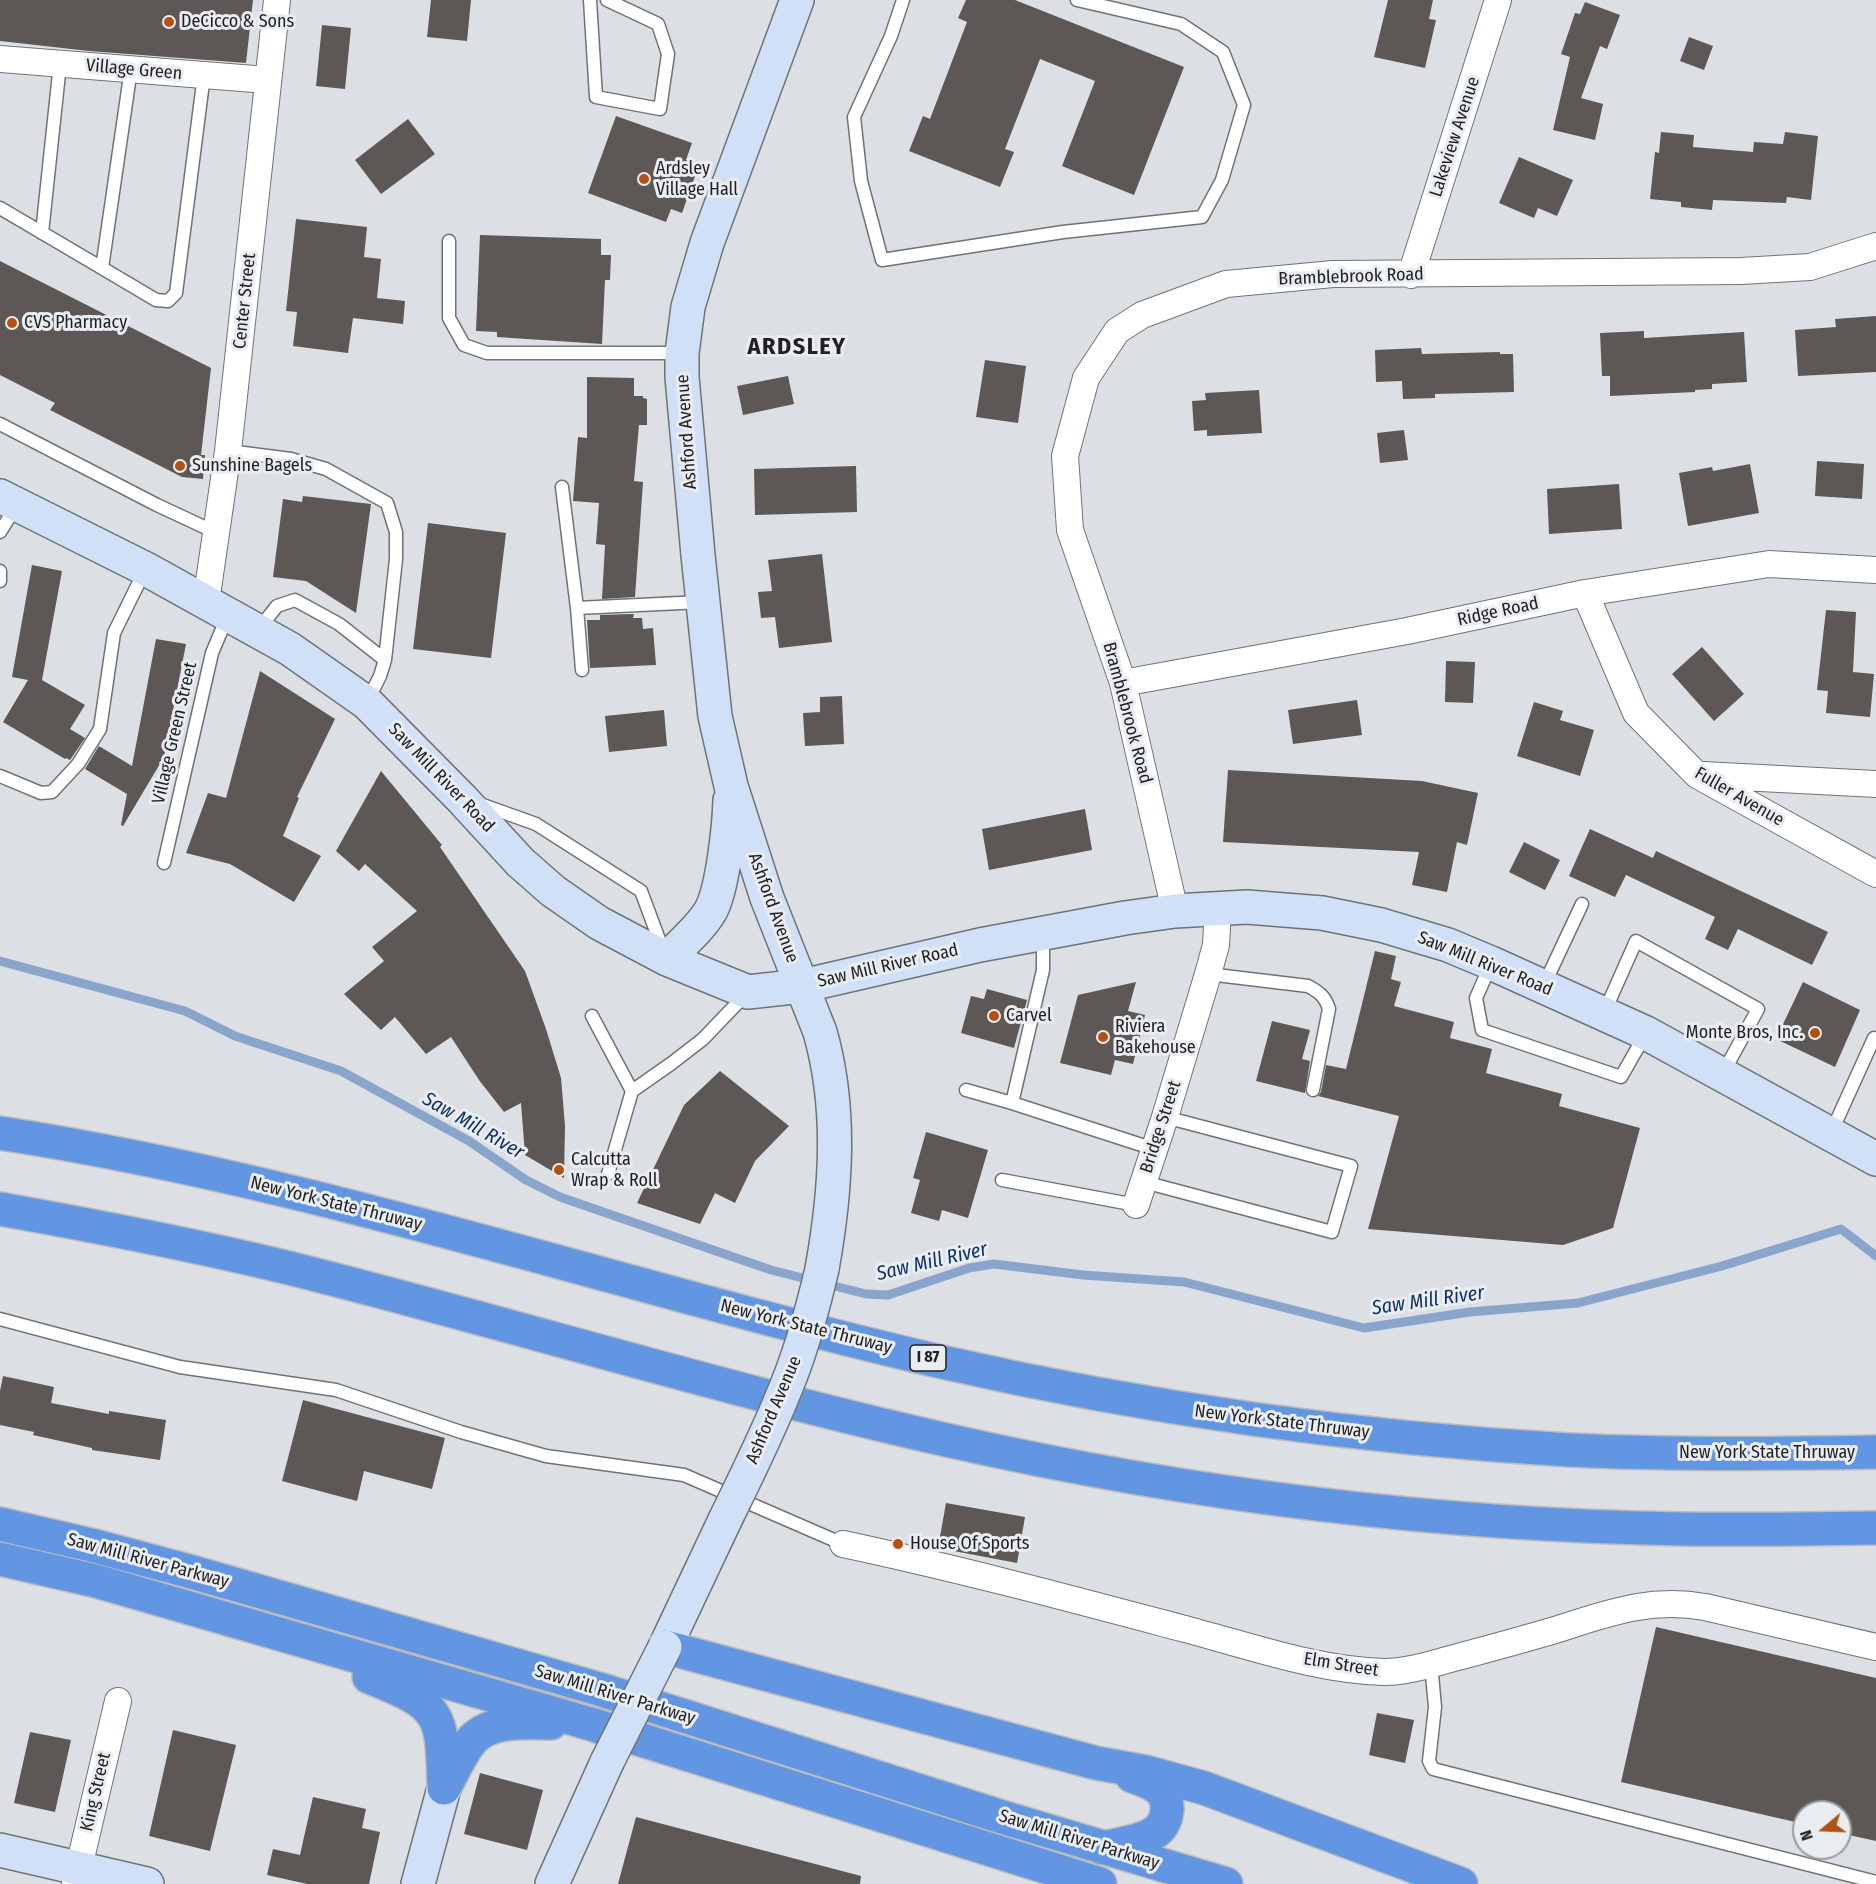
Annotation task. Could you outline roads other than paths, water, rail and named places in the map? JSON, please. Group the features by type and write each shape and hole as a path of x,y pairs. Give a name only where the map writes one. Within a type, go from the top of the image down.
{"highway":[{"name":"New York State Thruway","path":"0,1134 122,1154 230,1177 430,1227 942,1362 1149,1403 1253,1420 1359,1432 1570,1450 1688,1454 1876,1452"},
{"path":"0,1209 170,1241 297,1270 737,1388 953,1441 1058,1463 1157,1480 1366,1509 1574,1525 1693,1529 1876,1528"},
{"name":"Saw Mill River Parkway","path":"0,1524 181,1569 599,1689 1102,1848 1226,1884"},
{"name":"Saw Mill River Parkway","path":"0,1559 96,1581 594,1725 1101,1884"},
{"path":"199,1610 405,1692 419,1700 437,1720 441,1733 444,1788"},
{"path":"664,1647 1096,1763 1146,1772 1204,1788 1461,1884"},
{"path":"444,1788 474,1738 494,1727 520,1722 594,1725"},
{"path":"1096,1763 1147,1782 1160,1790 1167,1808 1167,1818 1155,1833 1102,1848"}],"main road":[{"name":"Ashford Avenue","path":"552,1884 782,1397 803,1341 822,1269 834,1187 835,1141 827,1055 767,898 730,786 715,716 684,411 682,353 688,307 707,243 797,0"},
{"name":"Saw Mill River Road","path":"8,500 146,569 290,649 367,703 462,799 520,862 553,891 599,923 667,959 748,992 802,987 980,945 1175,911 1247,907 1322,913 1381,925 1448,945 1604,1013 1723,1074 1876,1159"},
{"path":"667,959 712,909 719,885 729,826 730,786"},
{"path":"424,1877 444,1788"},
{"path":"0,1850 77,1876 147,1884"}],"street":[{"name":"Center Street","path":"217,608 217,534 277,0"},
{"name":"Lakeview Avenue","path":"1411,274 1498,0"},
{"name":"Village Green","path":"0,59 267,80"},
{"name":"Bramblebrook Road","path":"1175,911 1123,683 1070,530 1065,456 1086,378 1117,331 1142,315 1226,284 1333,274 1741,271 1810,267 1876,246"},
{"name":"Ridge Road","path":"1123,683 1407,631 1585,593 1769,564 1876,570"},
{"name":"Fuller Avenue","path":"1585,593 1636,713 1697,775 1876,874"},
{"path":"1697,775 1876,784"},
{"name":"Bridge Street","path":"1140,1193 1208,974 1215,945 1218,909"},
{"name":"Elm Street","path":"843,1544 1025,1587 1331,1667 1387,1672 1431,1664 1516,1642 1622,1610 1677,1603 1704,1607 1876,1647"},
{"name":"King Street","path":"77,1876 118,1701"}],"lane":[{"path":"590,0 596,97 660,109 668,54 658,24 607,0"},
{"path":"903,0 891,36 854,117 861,181 882,260 1063,232 1202,217 1222,180 1244,105 1223,52 1181,24 1077,0"},
{"path":"42,233 60,64"},
{"path":"102,268 131,69"},
{"path":"0,208 156,300 168,301 176,293 204,75"},
{"path":"449,241 449,318 464,345 487,353 682,353"},
{"path":"0,424 217,534"},
{"path":"228,451 291,459 326,469 387,503 396,532 396,559 385,660 367,703"},
{"path":"562,488 577,608 582,670"},
{"path":"0,532 8,500"},
{"path":"0,776 41,793 52,792 78,764 100,729 114,633 146,569"},
{"path":"0,571 0,581"},
{"path":"258,630 277,606 295,600 339,624 385,660"},
{"path":"577,608 702,602"},
{"name":"Village Green Street","path":"164,863 212,653 217,608"},
{"path":"462,799 536,824 641,891 667,959"},
{"path":"1543,986 1582,904"},
{"path":"1012,1103 1043,970 1043,933"},
{"path":"1604,1013 1636,941 1758,1009 1723,1074"},
{"path":"1491,963 1476,998 1482,1030 1622,1077 1646,1033"},
{"path":"1208,974 1308,986 1320,993 1329,1009 1313,1090"},
{"path":"608,1174 632,1090 703,1039 748,992"},
{"path":"592,1016 632,1090"},
{"path":"1830,1134 1874,1038"},
{"path":"966,1090 1154,1149"},
{"path":"1002,1180 1140,1193 1332,1232 1351,1166 1165,1117"},
{"path":"0,1319 180,1367 336,1390 461,1432 546,1456 684,1475 843,1544"},
{"path":"1431,1664 1435,1707 1429,1761 1433,1769 1876,1882"}],"waterway":[{"name":"Saw Mill River","path":"0,961 185,1011 235,1036 341,1071 469,1141 526,1180 560,1197 771,1270 866,1294 888,1295 969,1268 994,1264 1083,1275 1184,1282 1364,1328 1470,1312 1578,1303 1722,1266 1841,1229 1876,1256"}],"place":[{"name":"DeCicco & Sons","path":"169,22"},
{"name":"Ardsley Village Hall","path":"644,179"},
{"name":"CVS Pharmacy","path":"12,323"},
{"name":"Sunshine Bagels","path":"180,466"},
{"name":"Carvel","path":"994,1016"},
{"name":"Monte Bros, Inc.","path":"1815,1033"},
{"name":"Riviera Bakehouse","path":"1103,1037"},
{"name":"Calcutta Wrap & Roll","path":"559,1170"},
{"name":"House Of Sports","path":"898,1544"}],"district":[{"name":"ARDSLEY","path":"797,347"}]}
